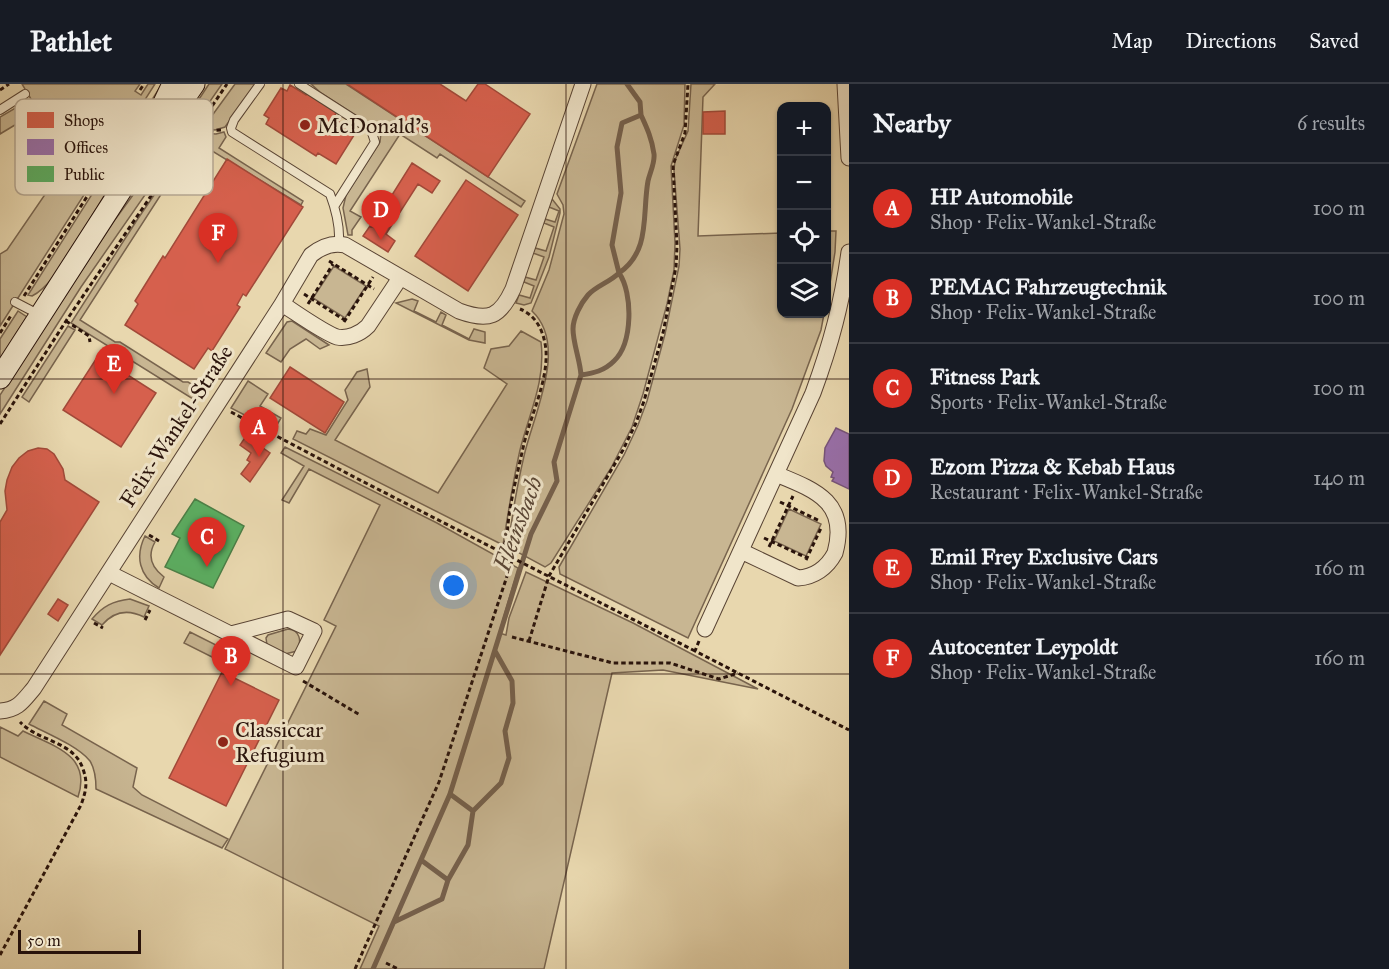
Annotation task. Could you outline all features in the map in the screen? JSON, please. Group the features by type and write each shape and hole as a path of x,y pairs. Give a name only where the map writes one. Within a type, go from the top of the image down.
{"main road":[{"path":"166,99 173,84"},
{"path":"184,99 194,84"},
{"path":"0,378 118,195"}],"street":[{"path":"315,252 327,245 339,243 351,247 459,311 486,317 498,313 507,303 583,84"},
{"path":"845,84 849,158"},
{"name":"Felix-Wankel-Straße","path":"5,711 21,703 34,688 315,252"},
{"path":"705,629 777,474 827,356 839,314 849,252"},
{"path":"282,304 335,336 349,337 362,331 400,278"},
{"path":"741,551 798,578 818,573 840,543 843,520 832,503 822,495 777,474"},
{"path":"109,573 231,634 296,666 314,632 288,619 231,634"}],"lane":[{"path":"260,84 234,120 232,132 330,194 335,205 340,234 339,243"},
{"path":"299,84 371,130 375,142 335,205"},
{"path":"17,99 25,94"},
{"path":"0,110 15,100"},
{"path":"17,303 40,316"}],"path":[{"path":"0,90 9,84"},
{"path":"140,90 144,84"},
{"path":"213,104 227,84"},
{"path":"528,641 549,576 623,450 644,401 663,333 676,267 678,246 673,165 685,133 688,84"},
{"path":"0,333 87,195"},
{"path":"0,424 151,195"},
{"path":"315,252 387,297"},
{"path":"300,315 333,263"},
{"path":"335,336 380,266"},
{"path":"292,286 362,331"},
{"path":"501,552 507,543 509,516 524,445 545,371 546,349 541,328 529,313 507,303"},
{"path":"66,321 89,336 90,342"},
{"path":"216,403 356,478 849,730"},
{"path":"762,562 799,484"},
{"path":"766,496 823,523 798,578"},
{"path":"750,531 825,566"},
{"path":"355,969 439,782 514,558"},
{"path":"695,651 705,629"},
{"path":"512,637 613,663 670,663 719,679 738,673"},
{"path":"296,666 301,680 360,715"},
{"path":"0,955 87,791 87,782 75,754 23,725 5,711"},
{"path":"386,963 398,969"}],"shaded area":[{"path":"22,84 140,84 135,91 141,95 148,84 155,84 145,99 31,99"},
{"path":"162,84 166,84 158,99 152,99"},
{"path":"209,84 222,84 212,99 199,99"},
{"path":"235,84 256,84 225,127 213,130 213,114"},
{"path":"311,84 346,84 525,201 521,207 440,154 437,158 400,134 350,211 361,217 352,230 352,235 348,235 343,208 346,195 380,142 381,132"},
{"path":"597,84 685,84 684,125 671,166 674,270 643,394 632,427 611,468 551,563 545,567 508,547 521,467 540,401 548,361 548,343 543,326 532,311 549,270 564,214 563,205 557,194"},
{"path":"691,84 715,84 703,97 698,236 777,233 777,318 823,318 792,409 688,638 560,574 559,567 624,455 647,401 665,334 679,266 680,249 674,170 675,160 688,131"},
{"path":"15,108 15,125 0,134 0,117"},
{"path":"224,132 226,137 219,148 303,201 301,205 213,152 213,134"},
{"path":"45,195 84,195 0,326 0,254 7,250"},
{"path":"92,195 105,195 52,279 32,296 28,295"},
{"path":"133,195 145,195 81,287 0,414 0,395"},
{"path":"154,195 161,195 80,320 183,382 188,382 200,389 193,399 71,323"},
{"path":"552,199 560,209 560,213 549,257 531,303 524,305 516,303 519,295 530,298 534,286 524,282 525,277 536,280 544,257 533,253 535,248 546,251 554,227 544,223 545,219 555,222 559,211 549,207"},
{"path":"831,231 836,231 831,277"},
{"path":"334,266 366,286 345,318 313,298"},
{"path":"412,299 418,301 414,311 436,322 441,312 446,315 442,325 469,339 474,329 485,332 485,343 469,340 396,303"},
{"path":"18,311 27,317 0,359 0,339"},
{"path":"292,321 329,345 320,349 306,339 290,349 281,362 266,353 287,322"},
{"path":"68,326 75,330 29,402 22,397"},
{"path":"521,331 541,342 541,370 536,397 520,450 503,545 293,439 297,431 306,434 310,429 326,435 348,400 345,390 357,372 367,369 370,387 335,440 438,493 507,384 484,368 491,349 509,346"},
{"path":"248,381 268,394 260,406 281,418 274,430 231,408"},
{"path":"285,447 437,523 518,568 499,633 506,635 509,618 526,572 633,623 758,689 663,670 612,673 544,969 360,969 379,926 225,849 336,626 324,620 380,505 309,469 289,503 282,500 304,466 281,453"},
{"path":"789,509 821,524 806,556 774,541"},
{"path":"145,536 155,542 151,552 152,561 156,570 164,577 159,588 147,578 141,565 140,551"},
{"path":"130,599 149,606 144,617 127,612 116,614 102,625 92,619 109,605"},
{"path":"288,629 295,631 299,637 297,651 285,654 267,645 268,635"},
{"path":"190,632 218,646 212,657 184,643"},
{"path":"44,701 67,714 62,725 137,768 133,787 142,795 228,839 222,848 96,789 93,767 85,755 29,724"},
{"path":"0,727 18,736 23,731 67,754 80,771 81,783 78,797 0,757"}],"building: Shops":[{"path":"347,84 440,84 466,101 478,84 485,84 530,114 488,177"},
{"name":"McDonald's","path":"290,85 306,95 308,91 338,110 335,115 341,118 339,122 356,132 336,164 318,153 316,156 266,124 269,118 264,115 281,88 287,91"},
{"path":"725,111 725,134 703,134 703,112"},
{"path":"227,159 303,207 246,296 243,294 237,305 240,307 212,351 208,348 194,369 125,325 138,304 135,301 163,256 165,258 204,195 213,195 213,181"},
{"path":"412,163 440,181 432,193 418,184 386,234 395,241 388,252 363,236 370,226 372,227"},
{"path":"466,180 518,215 468,291 415,256"},
{"path":"98,356 156,393 121,447 63,410"},
{"path":"290,367 344,402 325,433 270,398"},
{"path":"246,436 270,453 250,482 241,474 250,462 247,460 251,453 240,445"},
{"path":"38,448 47,449 54,454 63,469 65,480 99,502 0,655 0,522 7,510 5,491 7,480 12,467 19,458 28,451"},
{"path":"58,599 68,605 58,621 48,614"},
{"name":"Classiccar Refugium","path":"222,672 279,700 226,806 169,778"}],"building: Offices":[{"path":"836,428 849,434 849,489 832,481 833,472 824,461 825,448"}],"building: Public":[{"path":"195,499 244,526 213,588 165,567 180,538 172,534"}],"waterway":[{"name":"Fleinsbach","path":"373,969 450,794 531,534 557,481 554,462 581,375 573,334 576,316 588,295 619,273 612,245 621,193 617,147 622,123 641,115 640,102 627,84"},
{"name":"Fleinsbach","path":"581,375 599,371 614,361 620,353 628,331 629,305 624,282 619,273 629,264 641,243 646,194 654,157 651,138 641,115"},
{"name":"Fleinsbach","path":"394,922 442,899 448,880 468,845 473,811 501,783 509,758 505,731 513,703 512,681 495,651"},
{"name":"Fleinsbach","path":"450,794 473,811"},
{"name":"Fleinsbach","path":"421,860 448,880"}],"place":[{"name":"McDonald's","path":"305,125"},
{"name":"Ezom Pizza & Kebab Haus","path":"381,240"},
{"name":"Autocenter Leypoldt","path":"218,263"},
{"name":"Emil Frey Exclusive Cars","path":"114,394"},
{"name":"HP Automobile","path":"259,457"},
{"name":"Fitness Park","path":"207,567"},
{"name":"PEMAC Fahrzeugtechnik","path":"231,686"},
{"name":"Classiccar Refugium","path":"223,742"}]}
